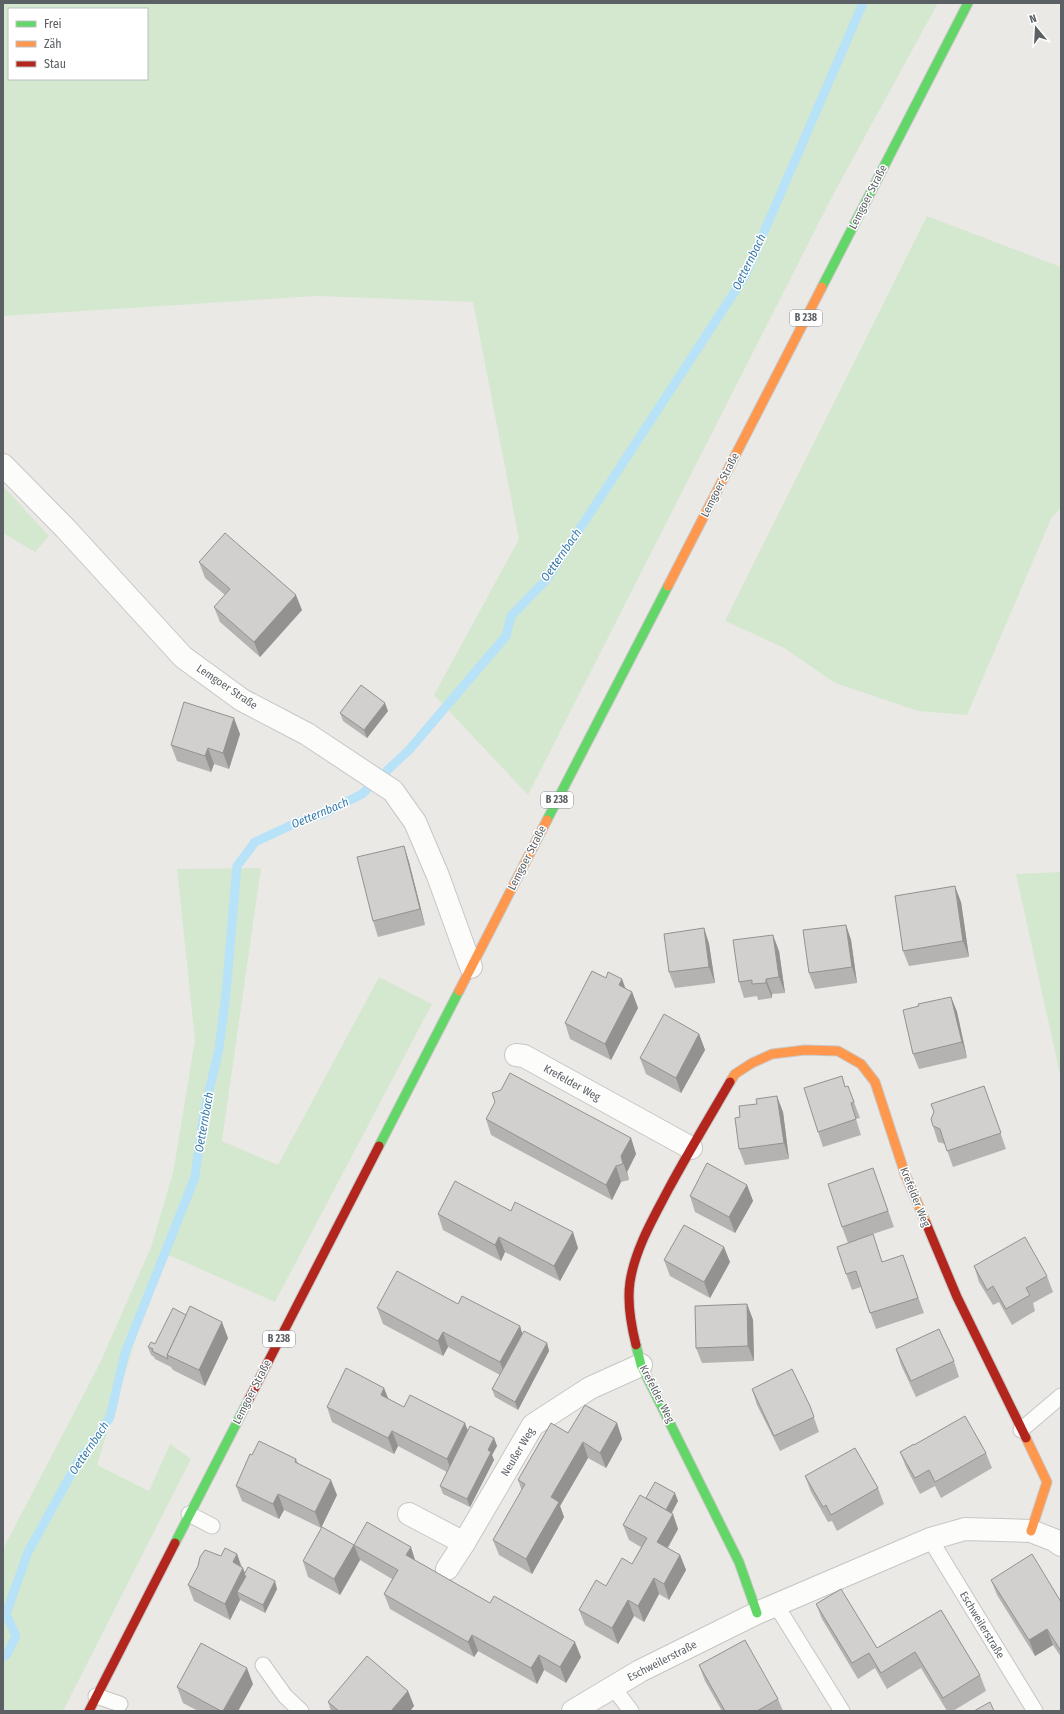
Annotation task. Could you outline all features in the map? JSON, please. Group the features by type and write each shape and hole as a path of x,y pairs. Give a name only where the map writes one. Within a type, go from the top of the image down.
{"main road":[{"name":"Lemgoer Straße","path":"89,1711 968,3"},
{"name":"Krefelder Weg","path":"766,1609 738,1562 641,1365 633,1332 629,1300 630,1282 647,1228 691,1148 735,1074 752,1062 772,1054 805,1050 838,1051 861,1064 875,1082 905,1174 957,1297 1047,1482 1032,1531"}],"street":[{"name":"Lemgoer Straße","path":"3,465 66,529 183,657 242,700 307,734 393,791 414,822 438,876 471,967"},
{"name":"Krefelder Weg","path":"516,1054 524,1056 691,1148"},
{"name":"Neußer Weg","path":"447,1569 464,1543 533,1425 590,1388 641,1365"},
{"path":"410,1514 464,1543"},
{"name":"Eschweilerstraße","path":"573,1711 640,1671 766,1609 930,1539 965,1529 1032,1531 1054,1540 1061,1545"}],"lane":[{"path":"1021,1430 1061,1396"},
{"path":"190,1514 212,1526"},
{"name":"Eschweilerstraße","path":"930,1539 1034,1711"},
{"path":"766,1609 842,1711"},
{"path":"263,1666 284,1696 301,1711"},
{"name":"Eschweilerstraße","path":"613,1687 631,1711"},
{"path":"96,1696 120,1704"}],"green space":[{"path":"3,3 938,3 834,193 528,795 434,695 519,539 473,302 317,296 3,316"},
{"path":"927,216 1061,267 1061,508 1052,517 967,715 918,711 835,683 784,648 725,621"},
{"path":"3,486 49,536 35,552 3,533"},
{"path":"261,868 222,1141 278,1165 379,977 432,1004 275,1302 162,1252 97,1465 149,1491 170,1444 191,1459 63,1711 3,1711 3,1549 100,1363 151,1247 173,1173 195,1040 177,869"},
{"path":"1061,872 1061,1079 1016,874"}],"building":[{"path":"225,533 296,595 254,642 214,607 230,589 199,562"},
{"path":"361,685 385,703 364,730 340,713"},
{"path":"184,702 234,718 223,753 208,748 205,756 171,745"},
{"path":"404,846 420,909 373,921 357,857"},
{"path":"955,886 963,941 903,951 895,896"},
{"path":"846,925 852,967 809,973 803,930"},
{"path":"704,928 709,967 669,972 664,934"},
{"path":"773,935 779,977 766,979 766,983 752,984 752,980 739,982 733,940"},
{"path":"592,971 606,978 608,972 622,979 619,985 632,992 605,1044 565,1023"},
{"path":"951,997 962,1042 913,1054 903,1010 919,1006 918,1004"},
{"path":"664,1014 699,1034 676,1078 640,1058"},
{"path":"510,1073 631,1138 621,1156 623,1164 616,1166 606,1185 486,1119 495,1102 492,1093 501,1090"},
{"path":"842,1076 845,1087 848,1086 854,1102 851,1103 856,1119 818,1132 804,1088"},
{"path":"984,1086 1001,1133 947,1151 940,1129 933,1126 931,1119 934,1112 931,1104"},
{"path":"777,1096 784,1143 739,1149 735,1118 740,1117 739,1106 757,1104 756,1099"},
{"path":"707,1163 747,1185 729,1217 690,1196"},
{"path":"873,1168 888,1211 842,1227 828,1184"},
{"path":"455,1181 511,1211 515,1202 573,1232 554,1266 499,1237 495,1245 438,1214"},
{"path":"684,1225 724,1247 704,1282 664,1260"},
{"path":"873,1234 882,1262 903,1255 918,1298 870,1313 856,1271 846,1274 837,1247"},
{"path":"1025,1237 1047,1276 1026,1288 1030,1295 1006,1309 993,1286 987,1290 974,1266"},
{"path":"397,1271 458,1304 462,1296 520,1326 500,1362 443,1332 438,1341 377,1308"},
{"path":"747,1304 748,1346 696,1348 695,1306"},
{"path":"190,1306 222,1322 199,1370 167,1355"},
{"path":"173,1308 186,1315 167,1355 168,1359 152,1351 153,1349 148,1347 151,1342 155,1344"},
{"path":"939,1329 954,1361 911,1381 896,1349"},
{"path":"524,1331 547,1343 515,1402 492,1389"},
{"path":"346,1368 384,1388 381,1395 404,1407 410,1395 465,1423 447,1459 392,1431 388,1438 327,1407"},
{"path":"792,1369 814,1417 774,1436 752,1389"},
{"path":"585,1405 617,1423 600,1453 583,1442 551,1497 559,1502 526,1559 493,1540 525,1484 518,1480 551,1423 568,1433"},
{"path":"965,1416 986,1453 935,1482 929,1470 915,1478 900,1452"},
{"path":"470,1426 494,1438 488,1450 491,1452 467,1499 440,1486"},
{"path":"259,1441 296,1459 295,1462 331,1480 315,1512 278,1494 273,1504 236,1486 250,1454 252,1455"},
{"path":"855,1448 878,1488 831,1515 826,1505 823,1507 805,1476"},
{"path":"655,1482 675,1493 666,1510 646,1498"},
{"path":"640,1495 673,1514 657,1542 680,1555 664,1584 654,1578 638,1606 628,1600 612,1628 579,1610 596,1580 606,1586 622,1558 632,1564 647,1538 623,1525"},
{"path":"367,1522 411,1547 406,1555 490,1603 494,1596 575,1642 560,1667 539,1655 531,1668 472,1635 468,1642 384,1594 398,1570 354,1545"},
{"path":"322,1527 354,1545 334,1579 303,1561"},
{"path":"225,1548 237,1554 233,1562 243,1568 225,1604 188,1585 198,1566 200,1557 205,1550 221,1556"},
{"path":"1032,1554 1061,1602 1061,1651 1047,1629 1029,1640 991,1580"},
{"path":"248,1567 275,1581 263,1605 237,1592 246,1576 244,1575"},
{"path":"841,1589 877,1648 941,1610 980,1675 943,1698 915,1652 881,1673 869,1653 852,1663 816,1604"},
{"path":"745,1640 778,1699 757,1711 725,1711 699,1665"},
{"path":"201,1643 247,1668 223,1711 177,1687"},
{"path":"367,1656 408,1691 391,1711 339,1711 328,1702"},
{"path":"990,1702 994,1711 974,1711"}],"waterway":[{"name":"Oetternbach","path":"3,1657 7,1654 16,1636 6,1614 28,1552 80,1458 93,1444 110,1417 125,1353 195,1177 203,1117 219,1049 226,993 237,866 255,842 298,822 323,814 362,794 409,750 506,636 511,616 547,579 745,276 863,3"}],"traffic: fast":[{"path":"822,287 968,3"},
{"path":"547,820 668,586"},
{"path":"379,1146 459,991"},
{"path":"636,1345 641,1365 739,1562 757,1613"},
{"path":"175,1543 249,1399"}],"traffic: slow":[{"path":"668,586 822,287"},
{"path":"459,991 547,820"},
{"path":"730,1082 735,1074 752,1063 772,1054 805,1050 838,1051 861,1064 875,1082 905,1174 926,1223"},
{"path":"1026,1438 1047,1482 1031,1531"}],"traffic: jam":[{"path":"636,1345 631,1322 629,1297 632,1270 640,1246 668,1190 730,1082"},
{"path":"249,1399 379,1146"},
{"path":"926,1223 957,1297 1026,1438"},
{"path":"89,1711 175,1543"}]}
